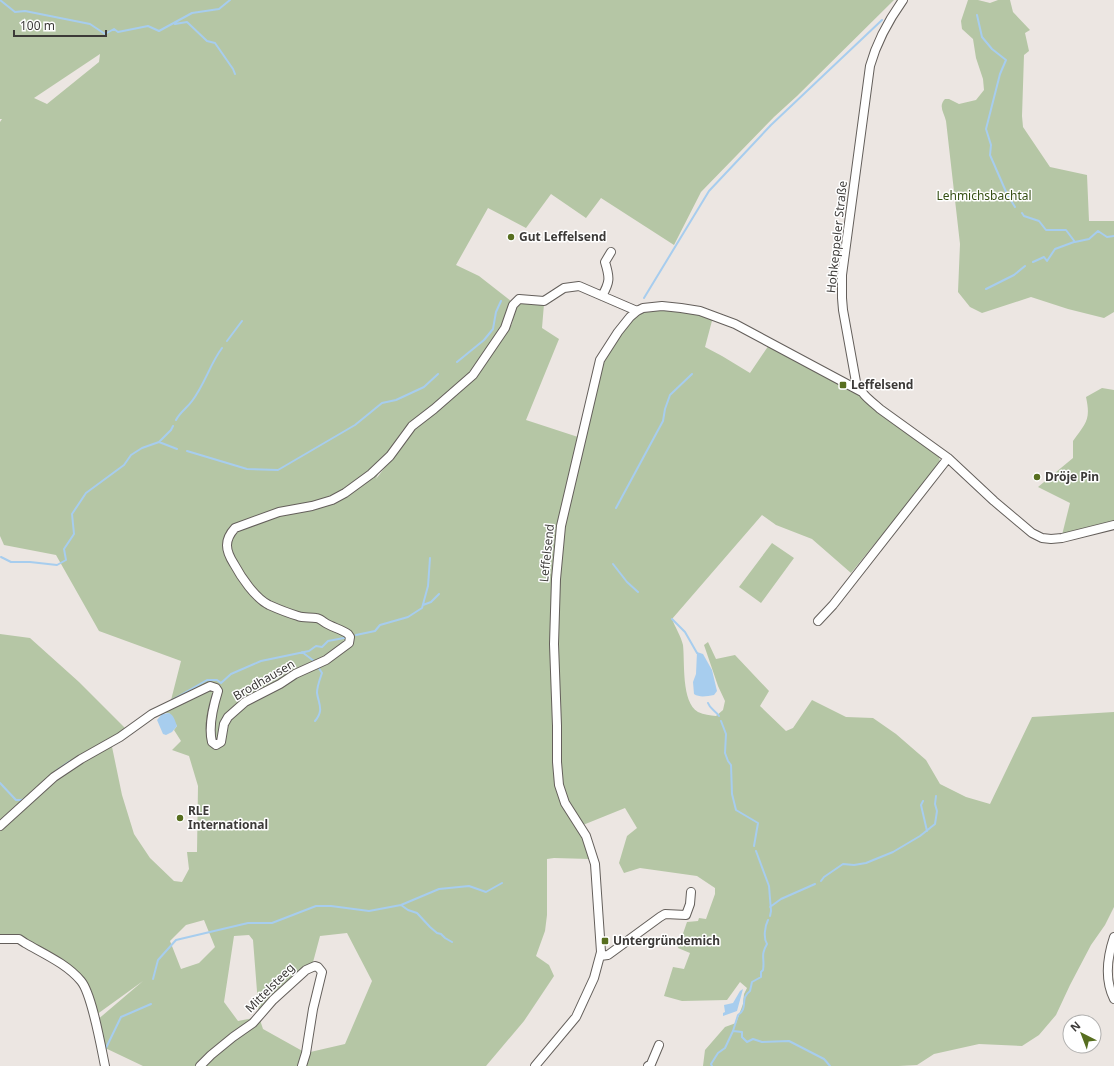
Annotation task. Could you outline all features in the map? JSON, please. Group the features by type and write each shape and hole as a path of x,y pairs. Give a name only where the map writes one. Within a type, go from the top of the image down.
{"street":[{"name":"Hohkeppeler Straße","path":"903,0 882,32 870,66 842,274 843,310 856,382 862,392 880,409 948,458 994,501 1032,533 1042,538 1062,538 1114,525"},
{"path":"611,252 605,262 609,283 602,296 637,311 648,307 662,306 700,311 724,319 862,392"},
{"name":"Brodhausen","path":"0,826 54,777 80,759 120,737 152,714 170,704 210,686 216,688 218,691 213,708 211,730 212,742 216,745 221,742 224,724 228,717 245,702 280,684 294,674 326,660 349,643 350,637 348,634 318,618 299,616 268,604 257,595 240,575 231,559 227,547 227,540 230,534 235,528 279,512 312,506 332,500 354,487 390,456 412,426 473,375 505,328 513,305 519,299 544,301 564,288 578,286 602,296"},
{"name":"Leffelsend","path":"600,956 600,933 595,864 586,836 561,795 559,785 554,667 556,579 560,526 600,360 618,332 637,311"},
{"path":"818,621 833,605 948,458"},
{"path":"535,1066 576,1017 594,978 600,956 608,955 665,914 686,915 690,904 691,892"},
{"path":"1114,937 1108,962 1107,979 1114,999"},
{"path":"0,939 19,940 25,943 69,970 82,982 90,997 105,1066"},
{"name":"Mittelsteeg","path":"200,1066 216,1050 253,1023 273,1000 306,970 315,966 322,972 313,1008 306,1053 302,1066"},
{"path":"648,1066 651,1064 659,1045"}],"green space":[{"path":"0,0 894,0 774,117 701,192 674,245 601,198 586,218 551,194 526,228 488,208 456,265 479,276 511,301 508,314 477,375 512,324 515,308 520,304 544,304 542,328 559,339 526,420 578,437 557,526 552,580 559,579 564,526 603,365 615,340 635,317 645,311 661,309 713,317 705,347 750,373 769,345 856,393 882,416 939,454 940,464 851,573 812,539 776,525 762,515 672,619 683,645 686,691 693,707 698,712 716,716 723,710 725,701 718,686 704,645 708,642 716,659 735,655 769,691 760,706 786,731 793,728 812,700 846,717 873,718 896,734 926,760 940,784 966,797 990,804 1032,717 1114,712 1114,907 1105,925 1091,945 1056,1015 1039,1035 1022,1046 979,1044 934,1054 917,1065 703,1066 705,1050 725,1027 736,1023 747,988 740,982 727,1000 682,1001 664,996 673,967 684,969 690,953 678,948 687,922 698,921 699,918 706,919 715,894 715,888 697,876 640,868 624,873 619,863 627,836 637,828 625,808 578,827 590,859 547,859 547,915 545,931 536,956 549,965 554,976 524,1021 486,1066 143,1066 101,1046 96,1021 143,981 96,1015 88,989 21,938 0,935 0,634 30,638 79,682 128,731 111,742 122,795 134,834 150,858 174,881 182,882 189,869 187,852 197,852 198,786 189,756 172,750 181,741 174,730 177,726 169,713 165,713 165,710 170,704 181,661 99,631 56,555 4,545 0,536 0,122 2,119 0,119","holes":["100,54 99,62 47,104 34,98","403,430 408,433 376,479 387,453","204,920 215,947 199,963 181,969 170,941 186,925","347,933 372,981 345,1044 306,1053 263,1029 259,1017 312,966 320,936","249,935 253,940 259,1017 238,1021 224,1002 234,936"]},
{"name":"Lehmichsbachtal","path":"968,0 978,0 990,3 998,0 1010,0 1013,12 1030,30 1025,33 1029,51 1024,55 1023,127 1050,167 1087,175 1089,221 1114,221 1114,312 1104,318 1068,309 1031,297 982,313 970,307 958,292 960,244 946,121 942,104 945,99 949,99 959,104 976,100 984,90 983,79 976,58 973,39 962,29 961,21"},
{"path":"1102,388 1114,390 1114,522 1062,535 1070,503 1038,487 1073,458 1073,441 1084,425 1088,416 1086,397"},
{"path":"772,543 794,558 761,603 739,587"}],"water":[{"path":"697,652 703,654 712,670 717,691 714,695 701,696 694,694 693,682 696,674"},
{"path":"169,713 173,717 177,726 172,732 166,735 163,734 157,720 162,714"},
{"path":"743,989 737,1011 723,1016 723,1013 725,1012 724,1005 733,1003 740,991"}],"waterway":[{"path":"0,0 15,12 25,11 90,24 105,34 114,29 118,32 148,26 159,31 192,13 219,9 230,0"},
{"path":"977,15 982,37 992,49 1006,60 1000,74 986,129 991,145 990,155 1007,194 1015,207"},
{"path":"644,298 709,191 771,125 882,20"},
{"path":"175,24 187,22 207,41 215,43 235,74"},
{"path":"1022,213 1024,216 1039,221 1046,230 1066,230 1075,242 1089,239 1098,231 1107,237 1114,236"},
{"path":"1033,262 1044,257 1047,261 1055,249 1074,242"},
{"path":"986,289 1014,275 1025,266"},
{"path":"457,362 484,340 493,329 496,312 501,301"},
{"path":"227,341 242,321"},
{"path":"176,420 197,394 222,348"},
{"path":"187,451 247,469 278,470 355,425 382,403 396,400 424,387 438,374"},
{"path":"616,508 663,421 670,395 692,374"},
{"path":"159,442 173,426"},
{"path":"1,557 11,562 30,562 57,565 66,560 64,549 74,534 72,514 86,493 124,465 131,455 142,448 159,442 177,449"},
{"path":"356,635 375,631 380,625 408,617 422,608 428,586 430,558"},
{"path":"613,564 627,582 638,592"},
{"path":"423,605 431,602 439,594"},
{"path":"672,619 685,632 697,653"},
{"path":"172,700 207,680 217,680 221,683 231,674 261,661 309,651 316,646 322,647 328,641 344,638"},
{"path":"302,652 314,661"},
{"path":"315,721 320,710 317,693 322,673 318,667"},
{"path":"708,703 719,716"},
{"path":"721,721 726,734 725,753 731,765 732,794 736,810 758,823 754,846"},
{"path":"56,771 70,761"},
{"path":"0,783 16,800 24,799"},
{"path":"821,881 824,877 843,864 854,865 866,863 893,852 920,836 935,824 937,811 935,804 936,796"},
{"path":"923,801 921,805 927,831"},
{"path":"756,851 769,886 770,916"},
{"path":"153,979 158,960 176,940 248,923 272,923 316,906 331,906 369,911 401,905 439,889 469,886 486,892 502,883"},
{"path":"770,907 781,899 815,884"},
{"path":"401,905 408,910 417,913 437,933 441,934 452,942"},
{"path":"712,1066 711,1064 718,1053 725,1048 733,1031 738,1015 743,1009 745,997 750,991 752,982 761,977 764,951 767,944 765,932 768,920"},
{"path":"105,1050 121,1017 151,1004"},
{"path":"733,1031 742,1032 742,1037 747,1042 753,1039 762,1042 789,1041 824,1059 830,1066"}],"place":[{"name":"Gut Leffelsend","path":"511,237"},
{"name":"Leffelsend","path":"843,385"},
{"name":"Dröje Pin","path":"1037,477"},
{"name":"RLE International","path":"180,818"},
{"name":"Untergründemich","path":"605,941"}]}
